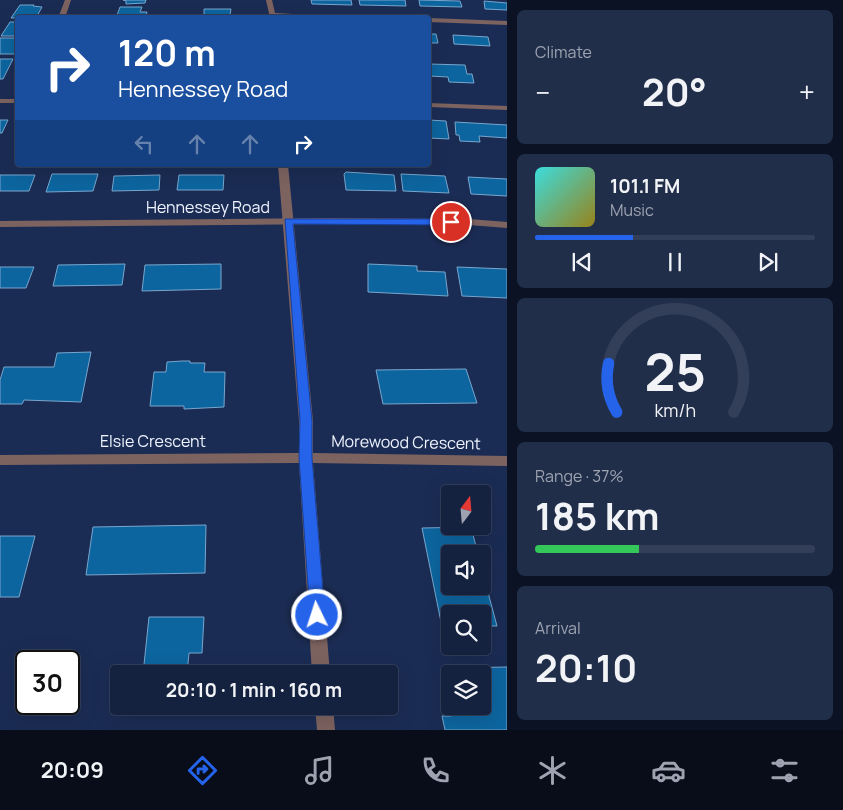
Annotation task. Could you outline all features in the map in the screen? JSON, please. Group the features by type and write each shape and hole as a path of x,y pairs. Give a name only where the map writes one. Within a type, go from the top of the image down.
{"street":[{"path":"61,15 68,0"},
{"path":"269,0 273,15"},
{"path":"431,20 507,23"},
{"path":"0,101 15,101"},
{"path":"431,105 507,108"},
{"path":"283,167 306,421 306,458 320,665"},
{"name":"Hennessey Road","path":"0,224 288,221 469,222 507,225"},
{"name":"Elsie Crescent","path":"0,460 306,458"},
{"name":"Morewood Crescent","path":"306,458 507,461"},
{"path":"325,715 326,730"}],"building":[{"path":"123,0 146,0 145,3 126,4 126,1"},
{"path":"311,0 351,0 352,5 312,4"},
{"path":"359,0 405,0 406,6 360,5"},
{"path":"419,0 460,1 462,7 420,6"},
{"path":"484,1 507,3 507,10 485,9"},
{"path":"20,5 42,7 38,15 15,15 15,18 11,18"},
{"path":"120,7 142,7 140,12 147,12 146,15 117,15"},
{"path":"204,9 231,9 230,15 204,15"},
{"path":"10,22 15,22 15,36 1,36"},
{"path":"431,34 436,34 438,43 431,43"},
{"path":"453,35 488,37 490,46 454,44"},
{"path":"0,38 15,38 15,54 0,54"},
{"path":"0,59 13,59 3,79 0,79"},
{"path":"431,64 465,65 467,74 472,74 474,83 449,82 448,77 431,76"},
{"path":"0,120 8,120 2,133 0,133"},
{"path":"431,120 446,121 449,139 431,138"},
{"path":"455,122 507,125 507,138 479,136 480,142 460,141 459,135 456,135"},
{"path":"346,172 394,175 396,191 346,190 344,174"},
{"path":"52,174 98,174 93,191 46,192"},
{"path":"401,174 445,176 449,193 403,191"},
{"path":"0,175 35,175 29,191 0,191"},
{"path":"160,175 159,190 112,191 114,176"},
{"path":"179,175 224,175 223,190 177,190"},
{"path":"468,177 507,179 507,196 471,194"},
{"path":"125,264 122,285 53,286 58,265"},
{"path":"221,264 221,289 142,291 145,265"},
{"path":"368,264 417,266 417,271 445,272 448,296 368,292"},
{"path":"0,267 34,267 26,288 0,288"},
{"path":"457,267 507,269 507,298 462,296"},
{"path":"91,352 81,402 24,400 22,404 0,404 0,380 4,367 54,367 57,353"},
{"path":"190,361 190,363 205,363 204,372 225,372 224,407 184,409 184,406 150,406 154,372 166,372 167,362"},
{"path":"466,369 477,403 383,404 376,370"},
{"path":"206,525 205,573 86,575 93,527"},
{"path":"422,528 441,528 441,535 473,535 476,545 441,545 441,595 489,595 497,626 491,626 491,605 441,605 441,622"},
{"path":"0,536 35,536 19,597 0,597"},
{"path":"149,617 204,617 202,653 189,653 188,665 144,665"},
{"path":"491,667 507,667 507,730 445,730 442,716 491,715"}],"route":[{"path":"317,615 306,458 306,421 288,221 451,222"}]}
